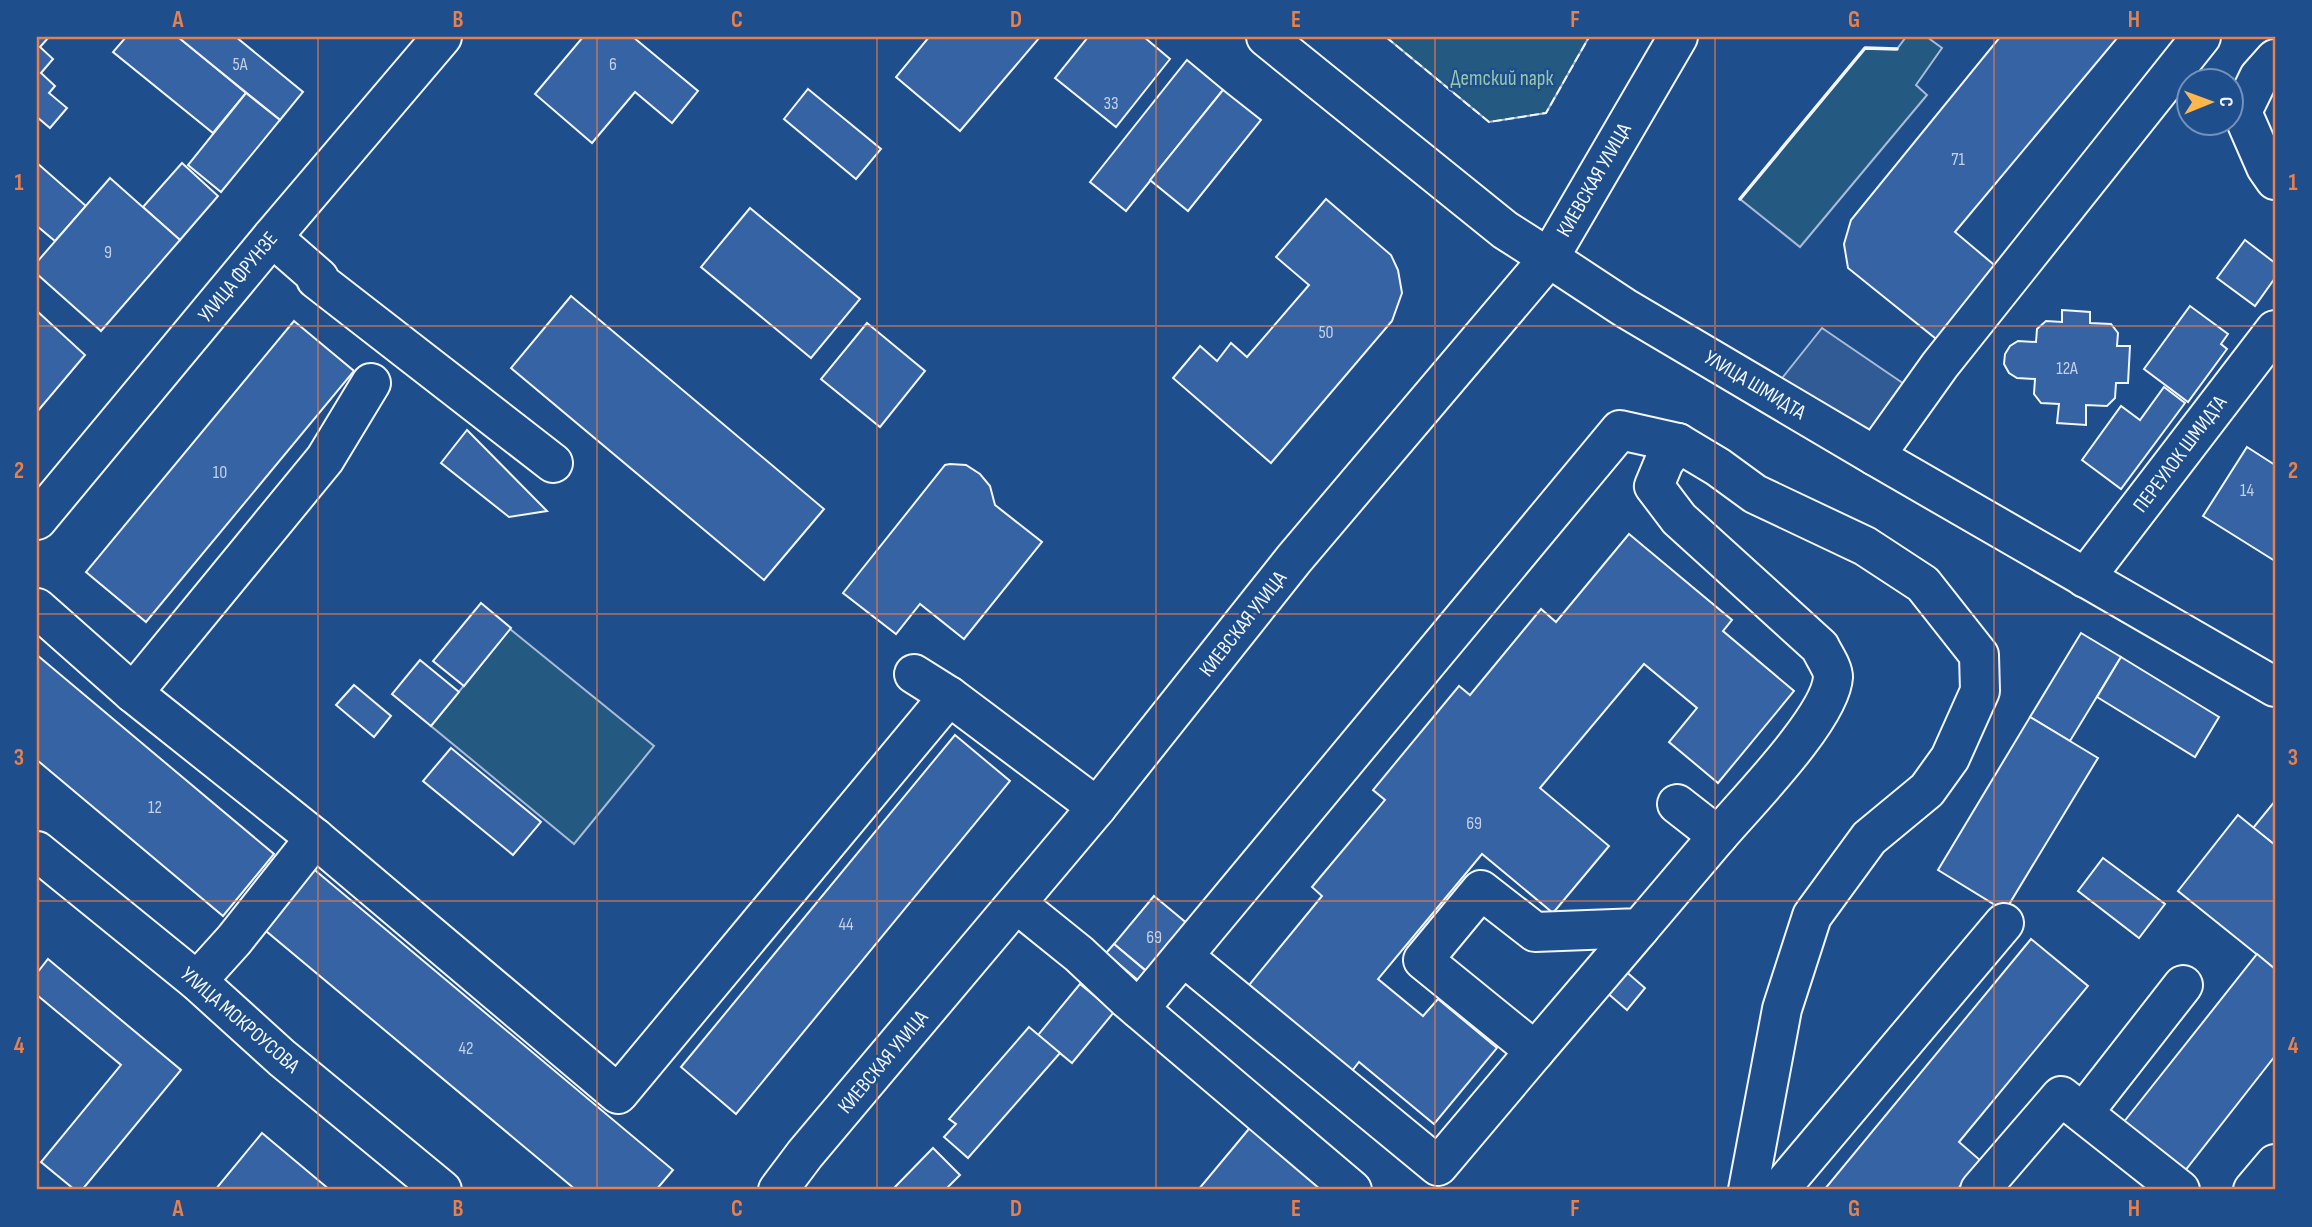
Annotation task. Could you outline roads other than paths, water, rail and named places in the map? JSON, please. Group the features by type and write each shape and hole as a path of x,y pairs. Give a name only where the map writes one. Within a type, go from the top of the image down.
{"street":[{"name":"УЛИЦА ФРУНЗЕ","path":"37,520 442,37"},
{"name":"УЛИЦА ШМИДТА","path":"1266,37 1505,230 1625,308 2275,687"},
{"name":"КИЕВСКАЯ УЛИЦА","path":"778,1190 805,1154 1097,807 1294,559 1549,258 1678,37"},
{"path":"1875,456 1940,365 2201,37"},
{"path":"2275,59 2259,77 2242,112 2266,167 2275,180"},
{"path":"272,237 319,278 316,279 553,463"},
{"name":"ПЕРЕУЛОК ШМИДТА","path":"2085,578 2275,330"},
{"path":"133,693 325,459 371,383"},
{"path":"1139,1009 1620,430 1678,443 1755,494 1865,546 1923,584 1979,655 1980,691 1950,758 1927,790 1869,838 1812,916 1782,1009 1748,1190"},
{"path":"1183,956 1438,1166 1808,730 1828,701 1833,675 1820,648 1679,519 1654,486 1664,462 1678,443"},
{"path":"37,608 133,693 315,838 618,1094 949,696"},
{"path":"914,674 949,696 1097,807"},
{"path":"1677,804 1718,836"},
{"path":"197,981 234,940 315,838"},
{"name":"УЛИЦА МОКРОУСОВА","path":"37,852 197,981 282,1058 442,1190"},
{"path":"1535,1051 1423,960 1481,890 1535,932 1640,928"},
{"path":"1017,904 1079,954 1139,1009 1352,1190"},
{"path":"1779,1190 2004,923"},
{"path":"2084,1113 2183,985"},
{"path":"1980,1190 2061,1096 2180,1190"},
{"path":"2253,1190 2275,1164"}],"park label":[{"name":"Детский парк","path":"1502,78"}]}
